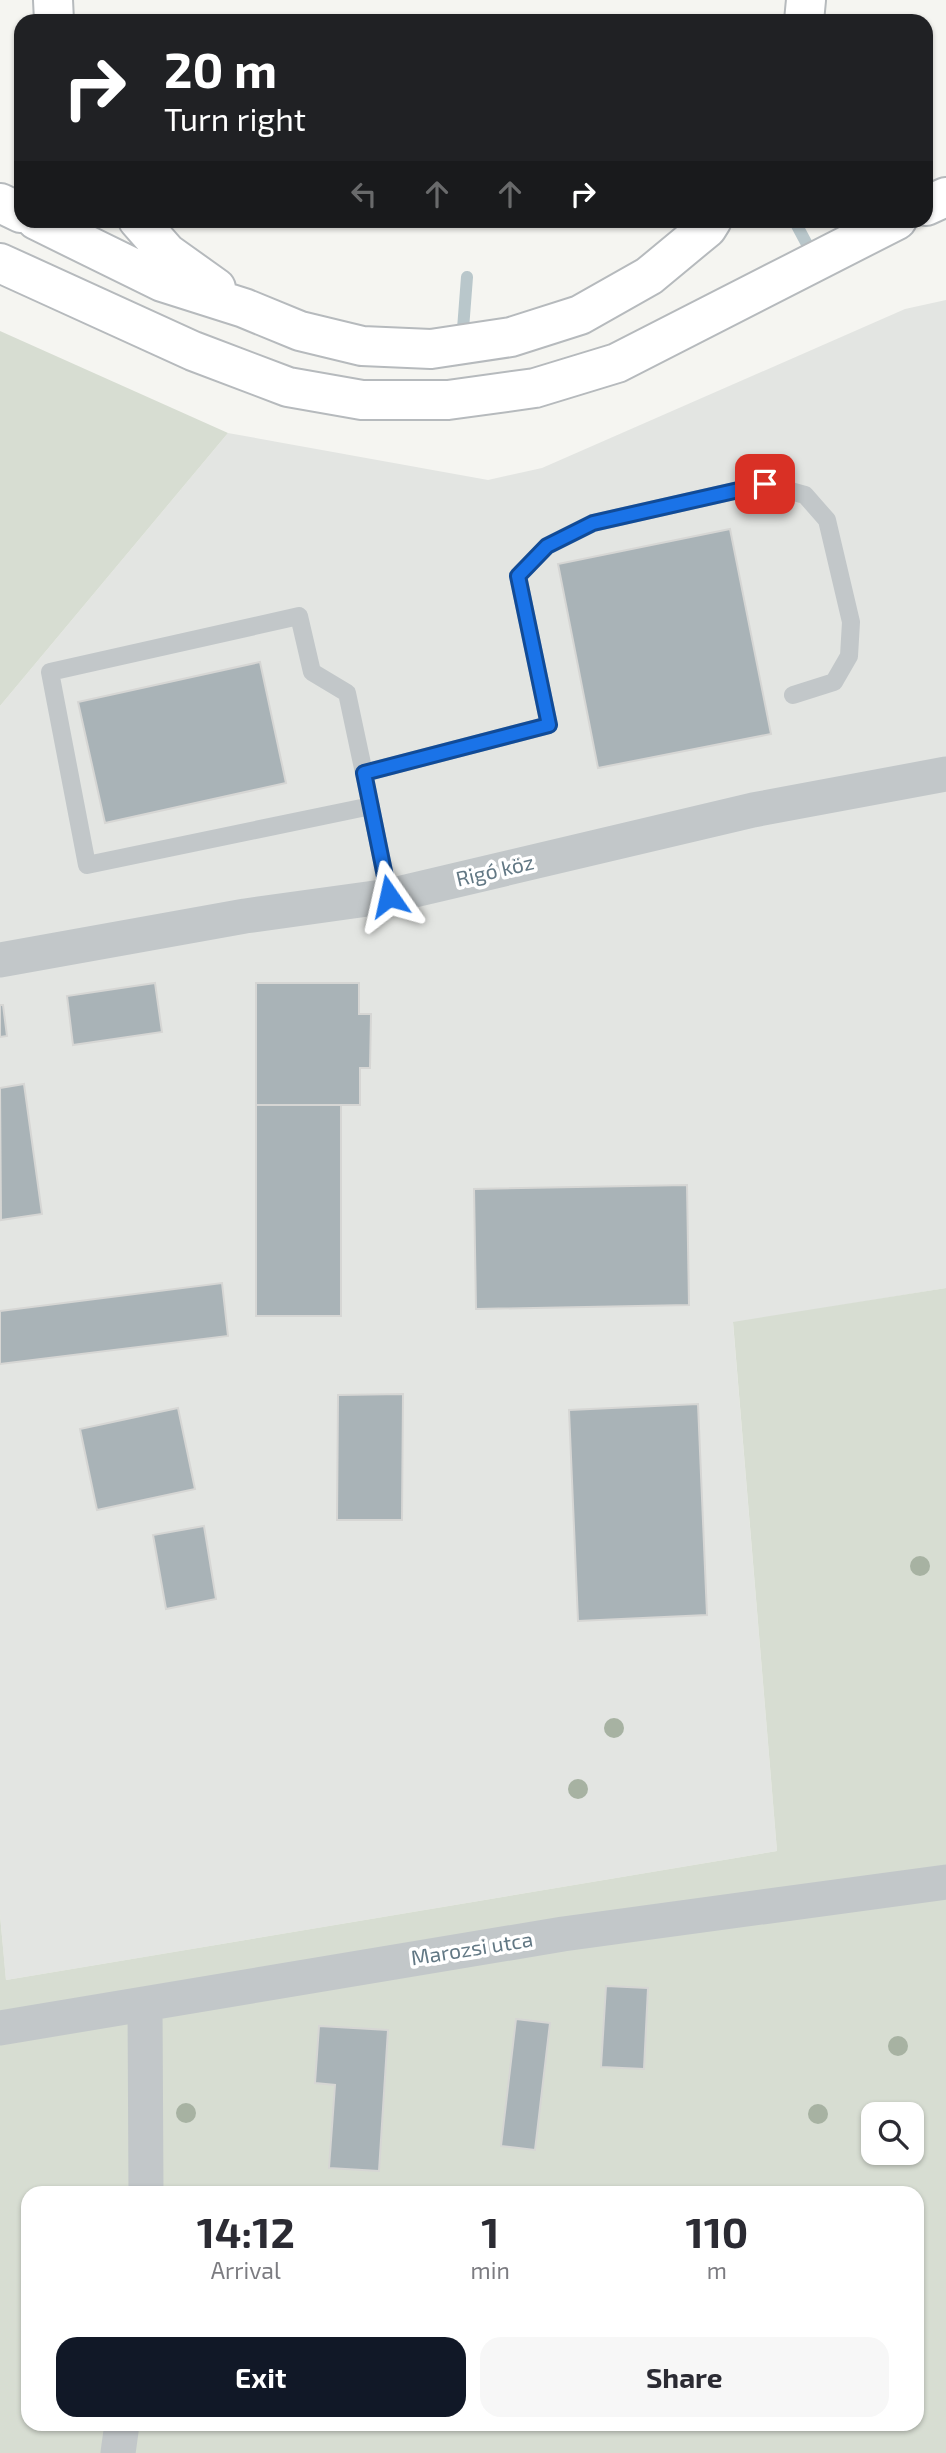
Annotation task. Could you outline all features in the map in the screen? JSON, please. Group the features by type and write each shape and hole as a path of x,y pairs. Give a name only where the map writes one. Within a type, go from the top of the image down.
{"highway":[{"path":"52,228 162,282 244,308 300,331 362,346 431,349 511,337 580,315 649,276 707,228"},
{"path":"145,228 167,253 244,308"},
{"path":"0,263 192,351 288,387 362,400 448,400 535,388 617,363 881,228"}],"street":[{"name":"Rigó köz","path":"0,960 245,916 389,896 753,810 946,774"},
{"name":"Marozsi utca","path":"0,2028 563,1934 946,1882"},
{"path":"145,2004 146,2186"},
{"path":"118,2453 121,2431"}],"lane":[{"path":"364,773 549,725 518,576 547,546 593,523 765,484 805,495 827,520 851,622 849,656 834,682 793,695"},
{"path":"371,806 87,864 50,672 299,616 312,672 347,693 371,806 389,896"}],"shaded area":[{"path":"946,300 946,1288 733,1323 777,1851 6,1980 0,1915 0,706 228,433 488,480 542,468 905,309"},
{"path":"0,331 228,433 0,706"},
{"path":"946,1288 946,2453 0,2453 0,1915 6,1980 777,1851 733,1322"}],"building":[{"path":"730,529 771,734 598,768 558,564"},
{"path":"260,662 286,783 105,823 78,702"},
{"path":"155,983 162,1032 73,1045 67,996"},
{"path":"256,983 359,983 359,1014 371,1014 370,1068 360,1068 360,1105 256,1105"},
{"path":"0,1005 3,1005 7,1036 0,1037"},
{"path":"24,1084 42,1214 1,1220 0,1088"},
{"path":"256,1105 341,1105 341,1316 256,1316"},
{"path":"687,1185 689,1305 476,1309 474,1189"},
{"path":"222,1283 228,1336 0,1364 0,1311"},
{"path":"403,1394 402,1520 337,1520 338,1395"},
{"path":"698,1404 707,1615 578,1621 569,1410"},
{"path":"178,1408 195,1489 97,1510 80,1429"},
{"path":"204,1526 216,1599 166,1609 153,1535"},
{"path":"606,1986 648,1988 644,2069 601,2067"},
{"path":"516,2019 550,2023 535,2150 501,2146"},
{"path":"319,2026 388,2030 379,2171 329,2168 335,2085 315,2083"}],"waterway":[{"path":"798,228 809,248"},
{"path":"463,329 467,277"}],"route":[{"path":"389,896 364,773 549,725 518,576 547,546 593,523 765,484"}]}
